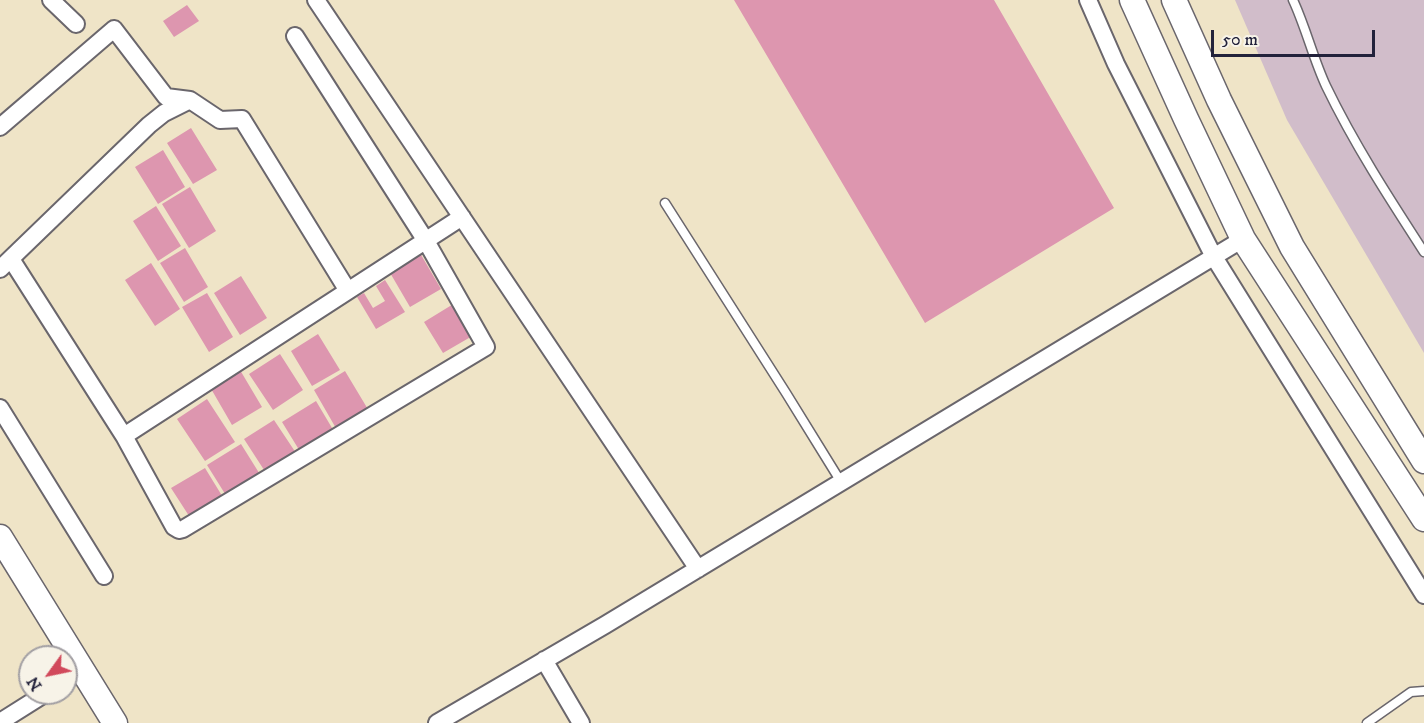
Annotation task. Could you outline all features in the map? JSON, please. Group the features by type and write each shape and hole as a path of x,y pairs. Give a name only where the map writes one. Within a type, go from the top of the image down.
{"main road":[{"path":"1132,0 1243,239 1424,519"},
{"path":"1174,0 1219,100 1292,247 1424,461"},
{"path":"0,537 58,645"},
{"path":"78,680 115,723"}],"street":[{"path":"51,0 76,24"},
{"path":"316,0 698,569"},
{"path":"1088,0 1116,64 1214,257 1424,595"},
{"path":"0,127 114,29 166,97 190,100 220,120 242,119 348,291"},
{"path":"190,100 164,113 149,125 5,264 124,436 174,527 179,530 486,347 426,241 295,36"},
{"path":"124,436 462,217"},
{"path":"437,723 698,569 1243,239"},
{"path":"0,408 104,576"},
{"path":"544,660 581,723"},
{"path":"0,722 27,705"}],"lane":[{"path":"1293,0 1325,83 1346,126 1424,252"},
{"path":"665,203 842,482"},
{"path":"1367,723 1411,692 1424,691"}],"shaded area":[{"path":"1235,0 1424,0 1424,353 1287,120"}],"building":[{"path":"734,0 994,0 1114,208 925,323"},
{"path":"187,5 199,21 174,37 163,21"},
{"path":"191,128 217,170 193,184 167,143"},
{"path":"163,150 185,187 158,204 135,167"},
{"path":"190,187 216,231 189,248 162,204"},
{"path":"156,206 181,246 158,261 133,221"},
{"path":"185,248 208,287 184,302 160,263"},
{"path":"420,253 441,289 410,307 389,271"},
{"path":"151,263 180,309 155,326 125,280"},
{"path":"241,276 267,318 240,335 214,293"},
{"path":"385,280 405,312 376,329 357,297 364,293 373,308 385,301 376,286"},
{"path":"207,293 233,337 209,352 182,307"},
{"path":"455,303 474,335 443,353 424,322"},
{"path":"318,334 340,370 312,386 291,351"},
{"path":"280,354 303,390 273,410 249,374"},
{"path":"240,370 262,407 232,425 210,387"},
{"path":"345,371 369,411 337,430 314,390"},
{"path":"207,399 235,442 205,461 177,419"},
{"path":"316,401 335,433 301,453 282,422"},
{"path":"274,420 296,453 266,473 244,439"},
{"path":"241,444 261,476 227,497 207,465"},
{"path":"205,468 224,499 191,519 171,488"}]}
